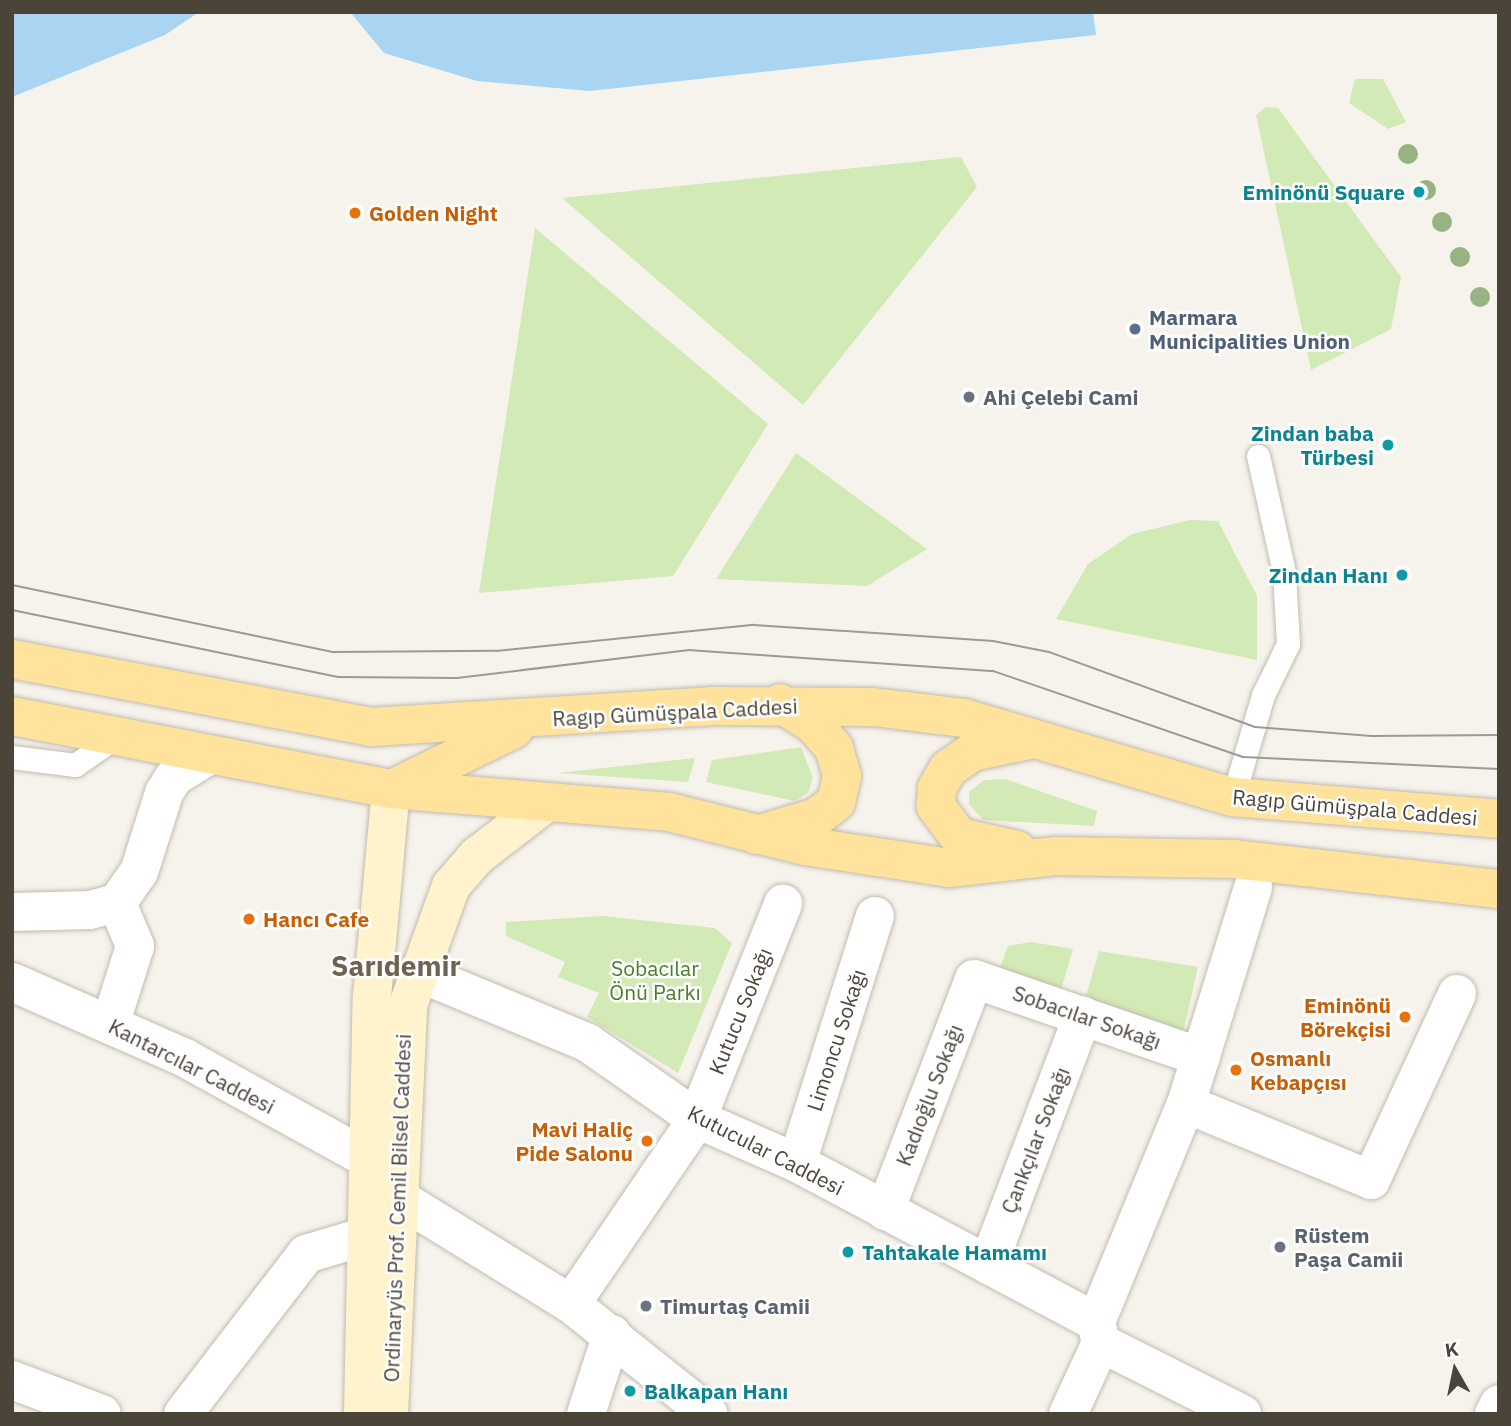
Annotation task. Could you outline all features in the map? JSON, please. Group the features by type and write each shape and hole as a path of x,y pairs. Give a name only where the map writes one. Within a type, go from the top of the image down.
{"main road":[{"name":"Ragıp Gümüşpala Caddesi","path":"12,659 128,684 371,727 779,704 964,718 1233,797 1499,819"},
{"path":"114,738 128,684"},
{"path":"755,835 817,817 836,802 842,776 834,748 813,724 779,704"},
{"path":"12,716 114,738 391,789 668,812 755,835 949,868 1056,856 1234,859 1499,889"},
{"path":"391,789 531,720"},
{"path":"1034,739 972,752 948,769 936,806 959,837 1056,856"}],"street":[{"path":"12,912 90,910 117,903 139,872 164,793 174,777 208,756"},
{"name":"Ordinaryüs Prof. Cemil Bilsel Caddesi","path":"363,1414 368,1159 377,919 391,789"},
{"name":"Ordinaryüs Prof. Cemil Bilsel Caddesi","path":"389,1414 400,1065 417,972 451,886 477,856 547,802"},
{"path":"1068,1414 1186,1104 1253,887"},
{"path":"110,1025 135,946 117,903"},
{"name":"Kutucu Sokağı","path":"571,1304 697,1119 783,904"},
{"name":"Limoncu Sokağı","path":"797,1163 875,916"},
{"name":"Kutucular Caddesi","path":"417,972 588,1043 697,1119 797,1163 988,1265 1098,1332 1242,1414"},
{"name":"Sobacılar Sokağı","path":"974,979 1201,1057"},
{"name":"Kadıoğlu Sokağı","path":"885,1211 974,979"},
{"name":"Kantarcılar Caddesi","path":"12,982 185,1058 368,1159"},
{"path":"1186,1104 1371,1180 1457,994"},
{"name":"Çankçılar Sokağı","path":"988,1265 1083,1015"},
{"path":"397,1197 571,1304 612,1334 679,1396 709,1414"},
{"path":"183,1414 306,1254 366,1236"},
{"path":"586,1414 612,1334"},
{"path":"12,1380 102,1414"},
{"path":"1494,1414 1499,1405"}],"lane":[{"path":"1233,797 1263,695 1288,644 1284,572 1258,456"},
{"path":"12,757 75,765 114,738"}],"green space":[{"path":"1355,79 1383,79 1406,122 1388,129 1349,103"},
{"path":"1266,107 1278,108 1401,277 1391,329 1311,370 1256,115"},
{"path":"961,157 977,187 803,405 562,198"},
{"path":"535,228 768,424 673,576 479,593"},
{"path":"796,453 927,549 867,586 716,579"},
{"path":"1190,520 1218,521 1257,596 1257,660 1056,619 1088,564 1132,534"},
{"path":"801,747 813,778 808,793 794,801 706,782 712,760"},
{"path":"695,758 688,782 557,773"},
{"path":"1005,779 1097,811 1094,826 983,820 969,804 969,792 984,780"},
{"name":"Sobacılar Önü Parkı","path":"602,916 715,928 732,943 678,1073 587,1017 599,993 558,977 565,962 506,936 506,922"},
{"path":"1031,942 1073,949 1061,990 999,971 1008,946"},
{"path":"1099,951 1198,967 1183,1033 1085,999"}],"water":[{"path":"12,12 199,12 165,35 12,97"},
{"path":"350,12 1093,12 1096,35 590,91 477,81 384,53"}],"tram line":[{"path":"12,585 334,652 496,651 754,625 993,641 1049,652 1255,727 1372,736 1499,735"},
{"path":"12,610 339,677 457,678 689,650 993,671 1243,757 1499,769"}],"place":[{"name":"Eminönü Square","path":"1419,192"},
{"name":"Golden Night","path":"355,213"},
{"name":"Marmara Municipalities Union","path":"1135,329"},
{"name":"Ahi Çelebi Cami","path":"969,397"},
{"name":"Zindan baba Türbesi","path":"1388,445"},
{"name":"Zindan Hanı","path":"1402,575"},
{"name":"Hancı Cafe","path":"249,919"},
{"name":"Eminönü Börekçisi","path":"1405,1017"},
{"name":"Osmanlı Kebapçısı","path":"1236,1070"},
{"name":"Mavi Haliç Pide Salonu","path":"647,1141"},
{"name":"Rüstem Paşa Camii","path":"1280,1247"},
{"name":"Tahtakale Hamamı","path":"848,1252"},
{"name":"Timurtaş Camii","path":"646,1306"},
{"name":"Balkapan Hanı","path":"630,1391"}],"district":[{"name":"Sarıdemir","path":"396,966"}]}
